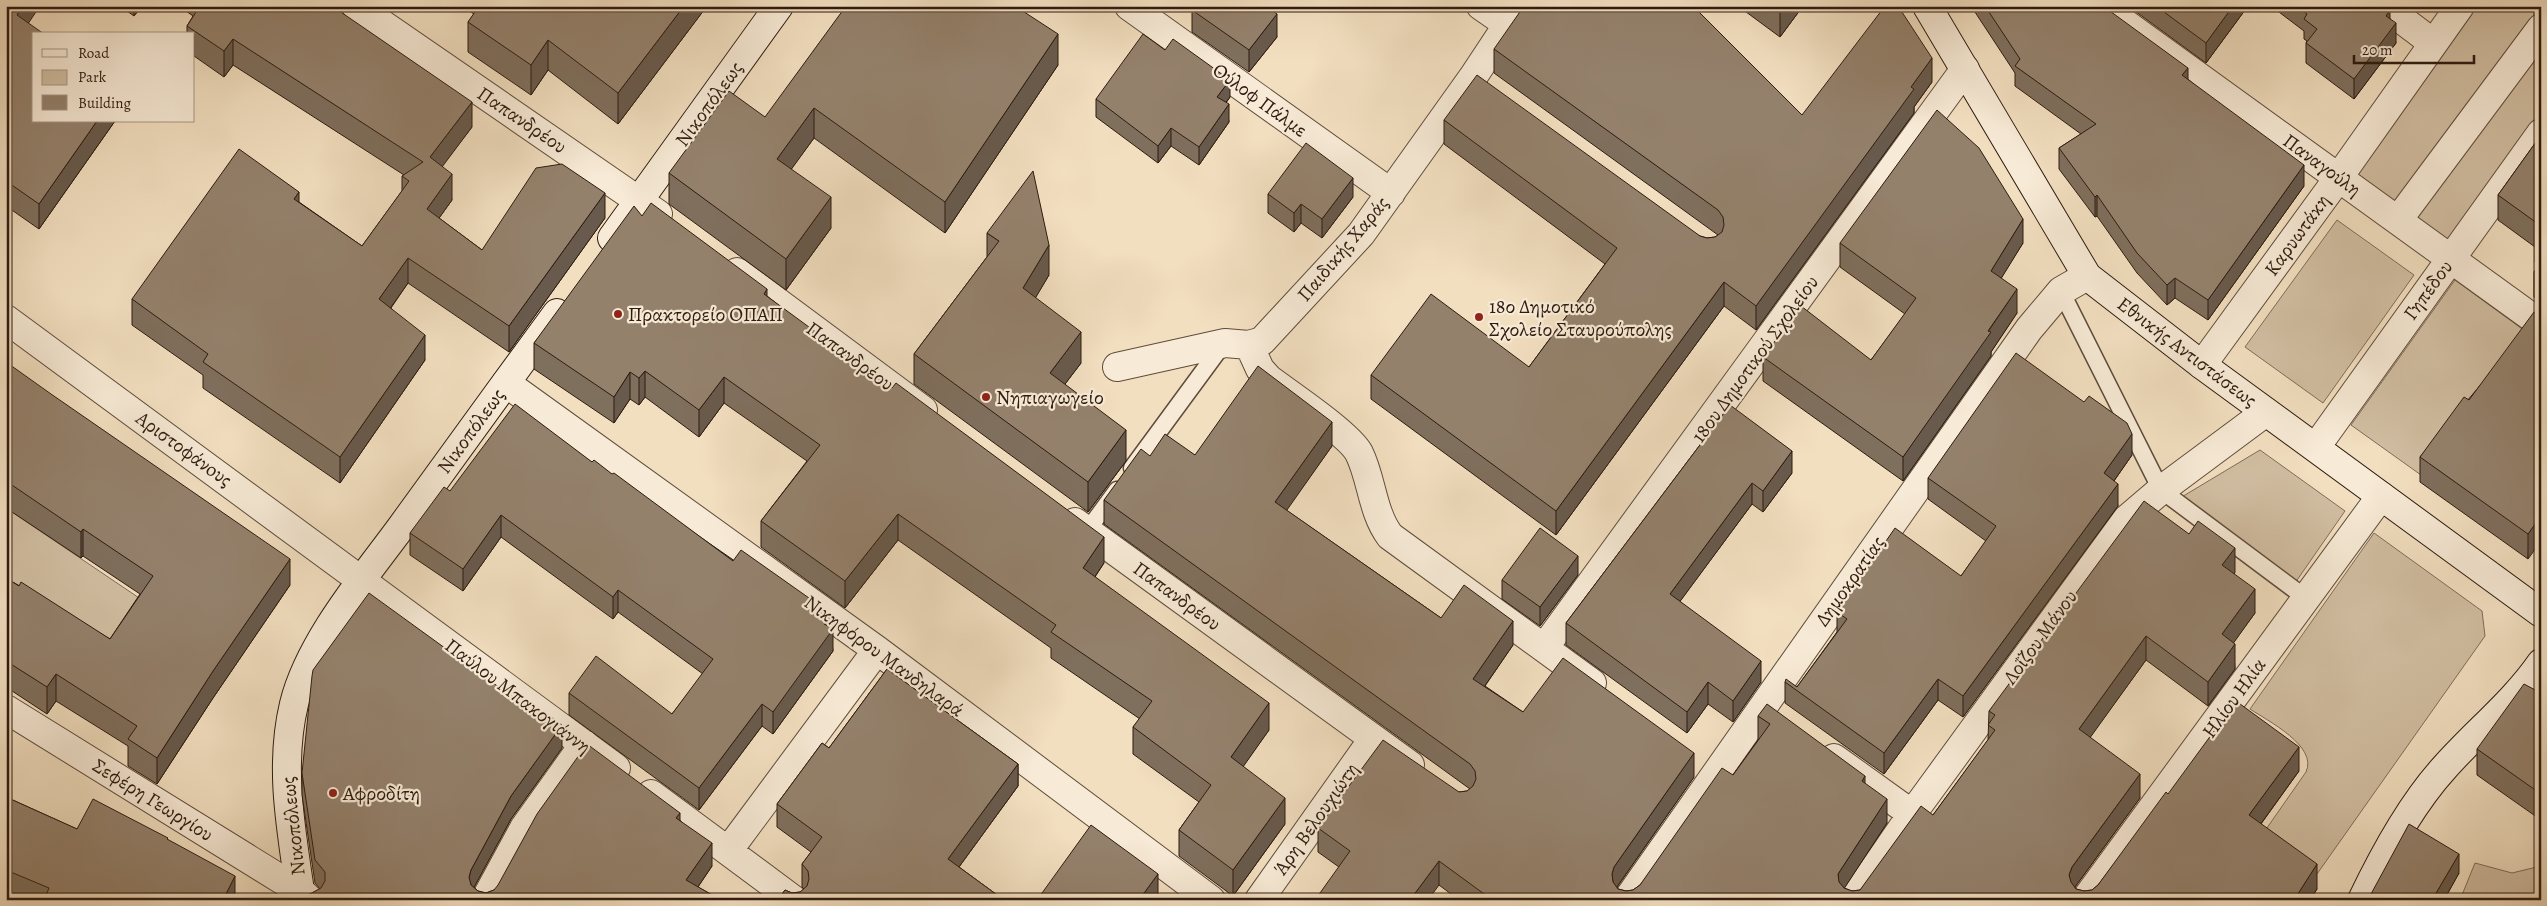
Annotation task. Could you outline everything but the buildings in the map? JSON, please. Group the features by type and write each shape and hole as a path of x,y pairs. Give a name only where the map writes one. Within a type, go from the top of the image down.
{"street":[{"name":"Παπανδρέου","path":"356,6 680,230"},
{"name":"Νικοπόλεως","path":"599,255 779,6"},
{"name":"Ούλοφ Πάλμε","path":"1129,6 1391,194"},
{"path":"1481,6 1514,15"},
{"name":"Εθνικής Αντιστάσεως","path":"1928,6 2087,276 2202,365 2541,613"},
{"name":"Παναγούλη","path":"2102,6 2541,324"},
{"path":"2384,6 2433,43"},
{"name":"Καρυωτάκη","path":"2202,365 2339,177 2460,6"},
{"name":"Παιδικής Χαράς","path":"1118,367 1262,341 1361,234 1481,83 1514,15"},
{"path":"2398,220 2541,28"},
{"name":"18ου Δημοτικού Σχολείου","path":"1544,648 1965,69"},
{"name":"Γηπέδου","path":"2316,447 2541,133"},
{"name":"Παπανδρέου","path":"719,260 943,424"},
{"name":"Δημοκρατίας","path":"1627,900 1707,767 1762,706 2029,329 2061,291 2087,276"},
{"name":"Νικοπόλεως","path":"302,897 286,790 291,718 299,685 310,658 362,580 570,295"},
{"name":"Αριστοφάνoυς","path":"6,318 362,580"},
{"path":"1237,344 1269,378 1353,444 1362,461 1380,519 1390,536 1614,699"},
{"name":"Νικηφόρου Μανδηλαρά","path":"506,382 877,650 1211,900"},
{"name":"Λοΐζου Μάνου","path":"1853,900 1912,814 2127,519 2161,490 2266,412"},
{"name":"Ηλίου Ηλία","path":"2085,900 2381,496"},
{"name":"Παπανδρέου","path":"1055,507 1429,778"},
{"name":"Παύλου Μπακογιάννη","path":"362,580 728,851 777,895"},
{"path":"728,851 877,650"},
{"path":"2362,900 2410,814 2444,768 2532,696 2541,663"},
{"path":"1762,706 1785,723"},
{"name":"Σεφέρη Γεωργίου","path":"6,709 302,897"},
{"name":"Άρη Βελουχιώτη","path":"1259,900 1373,739"},
{"path":"485,900 524,828 584,744"},
{"path":"1817,746 1912,814"}],"lane":[{"path":"2061,291 2161,490 2307,599"},
{"path":"1087,531 1237,344"}],"green space":[{"path":"2462,6 2541,6 2541,133 2451,259 2339,177"},
{"path":"2337,220 2414,275 2323,403 2245,347"},
{"path":"2455,280 2525,331 2421,475 2351,425"},
{"path":"2260,450 2345,511 2295,583 2180,498"},
{"path":"6,508 151,606 110,665 6,599"},
{"path":"2374,533 2482,611 2485,636 2317,874 2262,835 2306,772 2308,762 2305,753 2289,735 2250,709"},
{"path":"2475,863 2512,873 2541,866 2541,900 2460,900"}],"place":[{"name":"Πρακτορείο ΟΠΑΠ","path":"618,314"},
{"name":"18ο Δημοτικό Σχολείο Σταυρούπολης","path":"1479,317"},
{"name":"Νηπιαγωγείο","path":"986,397"},
{"name":"Αφροδίτη","path":"333,793"}]}
